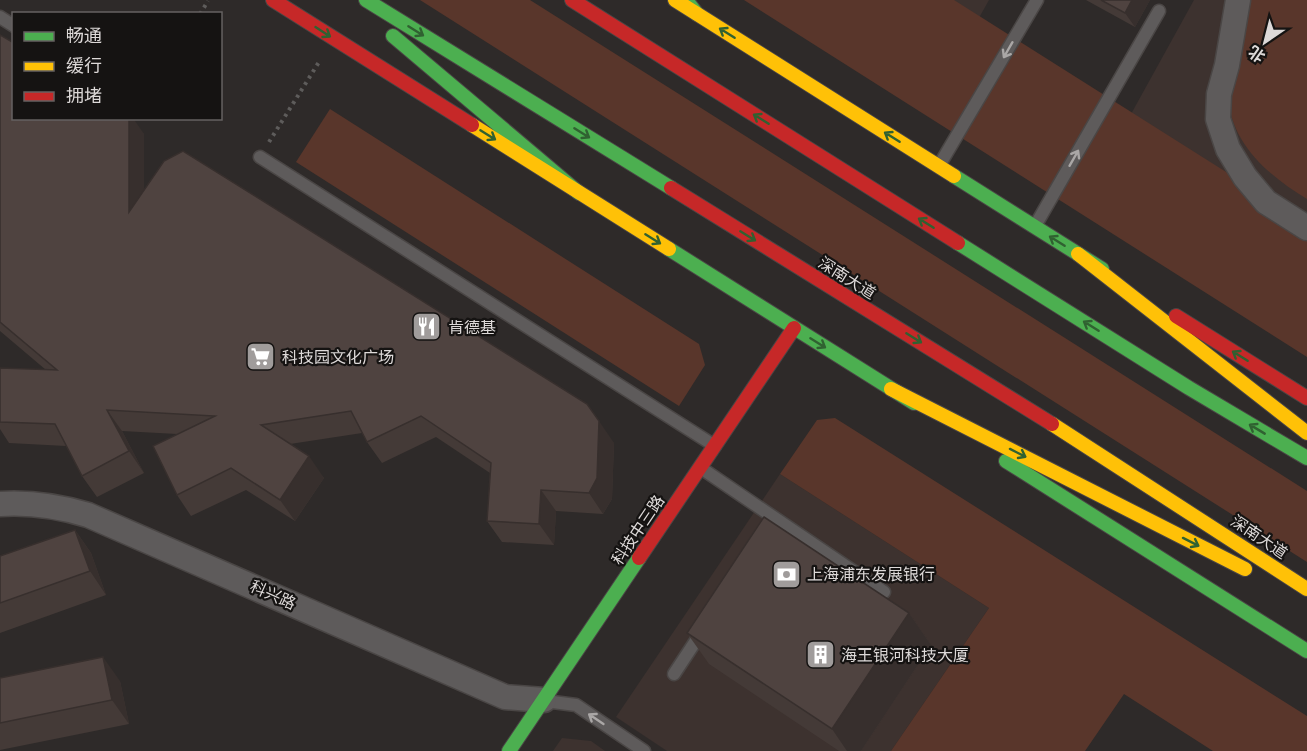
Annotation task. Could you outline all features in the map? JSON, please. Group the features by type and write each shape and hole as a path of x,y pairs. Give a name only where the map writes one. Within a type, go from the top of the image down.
{"main road":[{"path":"273,0 1307,651"},
{"path":"350,0 579,193"},
{"name":"深南大道","path":"366,0 1122,467 1307,589"},
{"path":"572,0 1189,388 1307,458"},
{"path":"675,0 1307,398"},
{"path":"686,0 697,14"},
{"path":"1078,254 1307,433"},
{"name":"科技中三路","path":"510,751 794,328"},
{"path":"891,388 1307,601"}],"street":[{"path":"1238,0 1227,65 1219,93 1218,119 1228,149 1245,177 1266,202 1307,228"},
{"name":"科兴路","path":"0,504 26,502 56,506 88,515 505,697 543,700"}],"lane":[{"path":"939,166 1037,0"},
{"path":"1035,227 1159,11"},
{"path":"260,157 715,446"},
{"path":"700,468 774,524 884,592"},
{"path":"674,674 712,616"},
{"path":"543,700 576,705 644,751"}],"path":[{"path":"260,157 334,39"}],"shaded area":[{"path":"420,0 530,0 1307,491 1307,562"},
{"path":"744,0 954,0 1307,223 1307,357"},
{"path":"910,0 989,0 967,39"},
{"path":"1194,0 1307,0 1307,245 1120,134"},
{"path":"1249,0 1307,0 1307,199 1263,166 1240,137 1233,121 1229,104 1229,85"},
{"path":"330,109 699,344 705,365 679,406 296,162"},
{"path":"835,418 1307,716 1307,751 1213,751 1124,694 1085,751 891,751 989,608 780,474 817,420"},
{"path":"780,474 989,608 891,751 667,751 616,717"},
{"path":"562,738 591,741 605,751 553,751"}],"building":[{"path":"1101,0 1132,0 1125,13"},
{"name":"科技园文化广场","path":"0,35 12,42 12,120 129,120 129,212 164,161 183,151 587,404 599,421 597,478 589,493 541,490 539,524 487,521 491,463 421,416 367,442 351,411 261,425 309,456 280,500 231,468 177,495 153,446 215,416 107,410 129,451 82,476 55,424 0,422 0,368 57,370 0,322"},
{"name":"海王银河科技大厦","path":"764,517 909,613 832,729 687,633"},
{"path":"75,530 90,571 0,603 0,556"},
{"path":"103,657 112,700 0,723 0,678"}],"traffic: fast":[{"path":"366,0 671,188"},
{"path":"686,0 697,14"},
{"path":"393,36 579,193"},
{"path":"954,176 1102,269"},
{"path":"958,243 1189,388 1307,458"},
{"path":"669,249 914,403"},
{"path":"1006,461 1307,651"},
{"path":"509,751 639,558"}],"traffic: slow":[{"path":"675,0 954,176"},
{"path":"472,125 669,249"},
{"path":"1078,254 1307,433"},
{"path":"891,389 1245,569"},
{"path":"1052,424 1307,589"}],"traffic: jam":[{"path":"273,0 472,125"},
{"path":"572,0 958,243"},
{"path":"671,188 1052,424"},
{"path":"1176,316 1307,398"},
{"path":"639,558 794,328"}],"place":[{"name":"肯德基","path":"427,327"},
{"name":"科技园文化广场","path":"261,357"},
{"name":"上海浦东发展银行","path":"786,574"},
{"name":"海王银河科技大厦","path":"820,655"}]}
